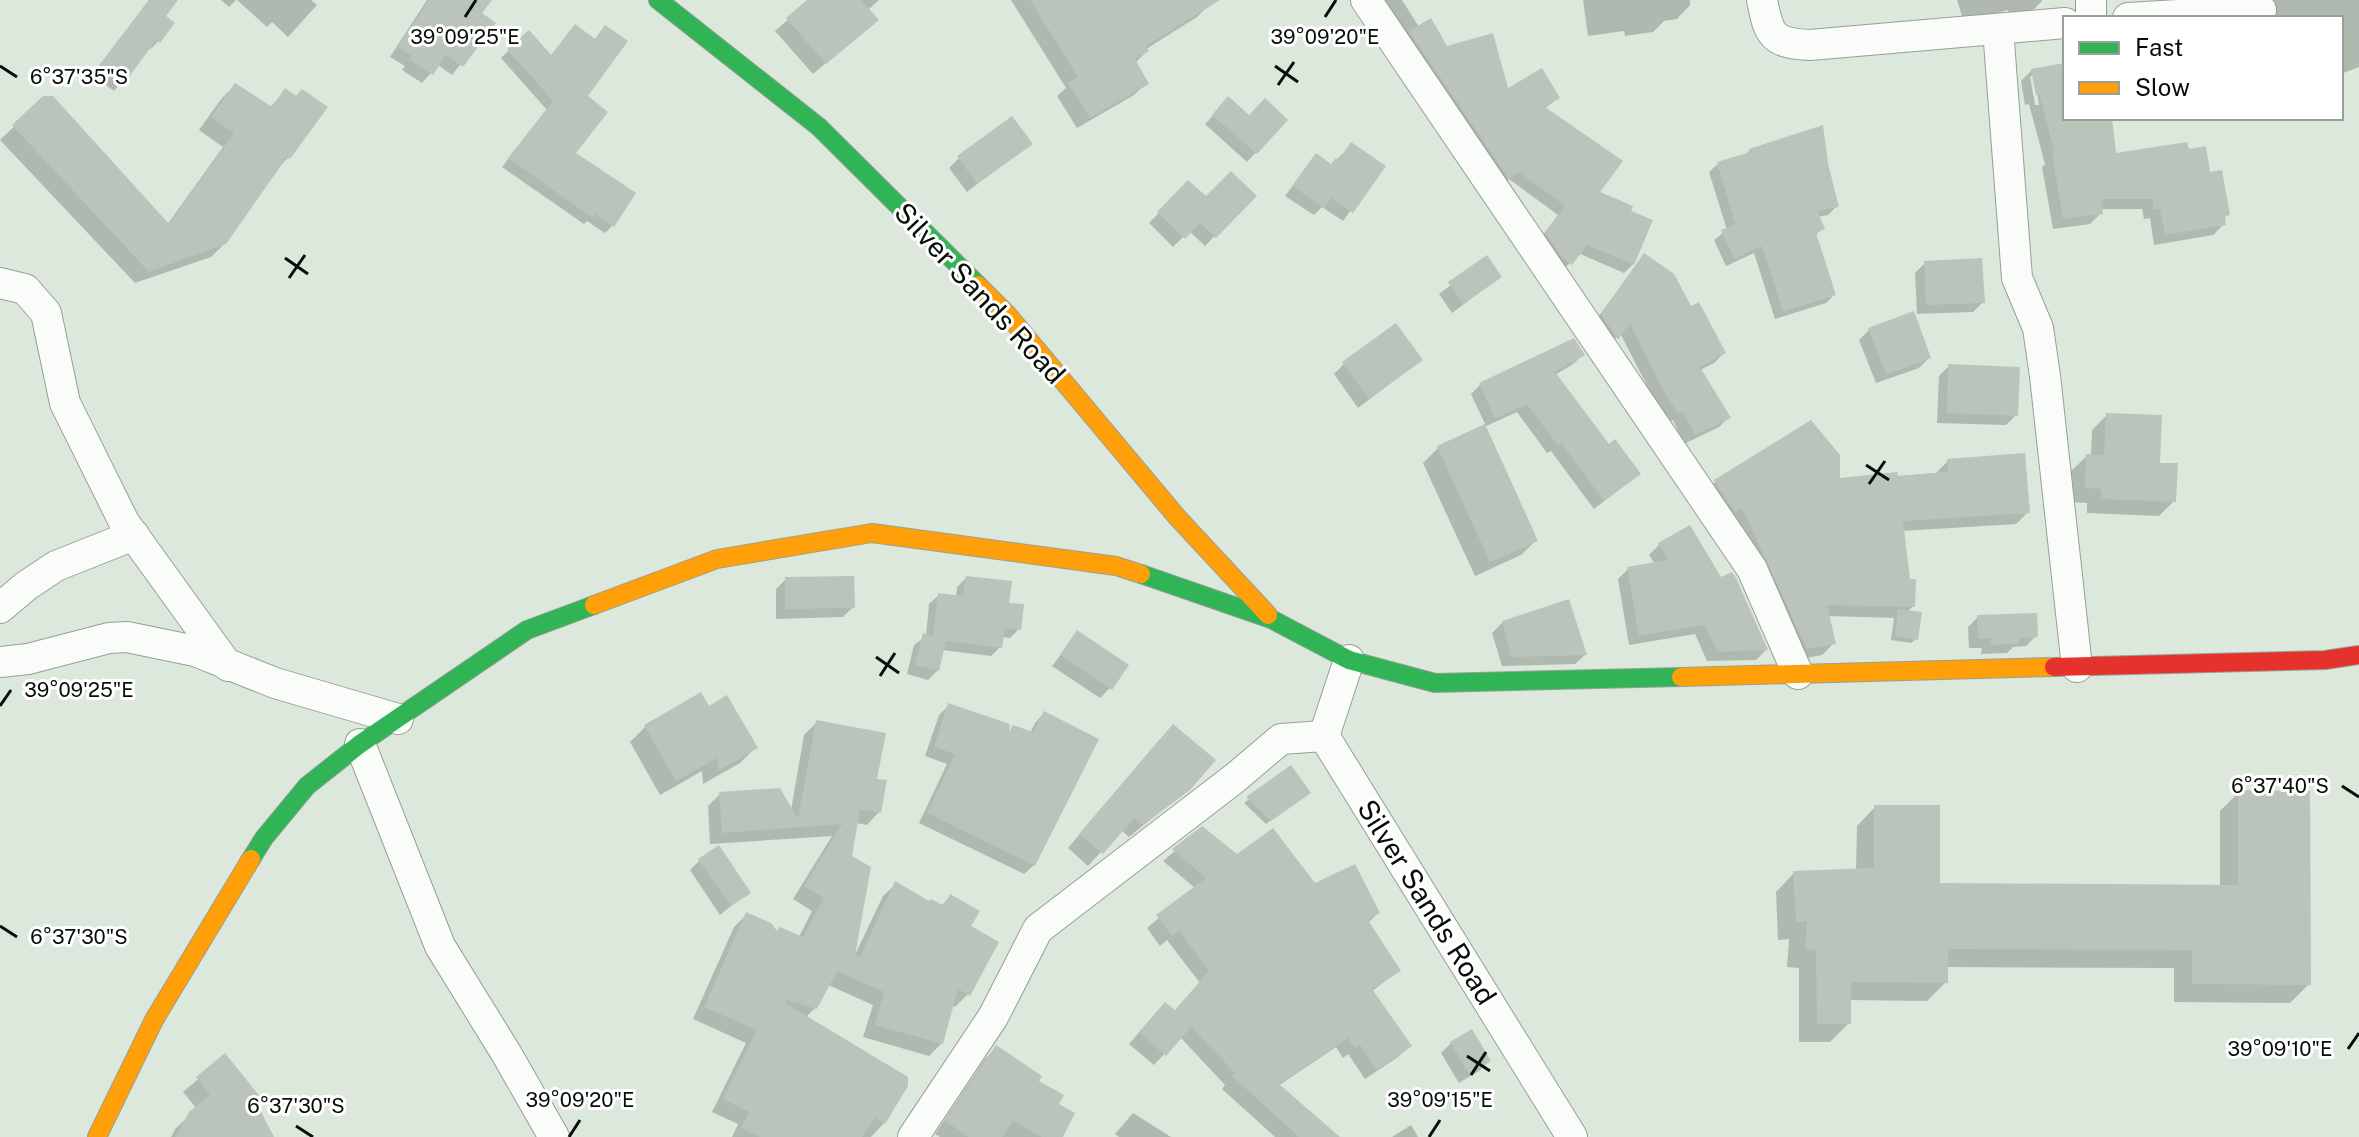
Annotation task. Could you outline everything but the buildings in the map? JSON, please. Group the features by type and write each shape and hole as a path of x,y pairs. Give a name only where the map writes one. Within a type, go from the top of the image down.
{"street":[{"name":"Silver Sands Road","path":"658,0 819,127 1007,314 1177,517 1271,619"},
{"path":"1366,0 1752,569 1798,674"},
{"path":"1762,0 1765,24 1775,36 1789,44 1810,45 2063,23"},
{"path":"2161,16 2261,10"},
{"path":"1998,29 2017,278 2038,328 2077,667"},
{"path":"0,283 25,289 46,313 65,403 124,522 228,666"},
{"path":"97,1137 154,1020 264,838 307,786 360,744 527,630 717,559 872,533 1116,566 1271,619 1349,660 1435,683 2325,660 2359,655"},
{"path":"0,608 56,566 134,535"},
{"path":"0,662 28,659 109,638 127,637 195,651 275,683 398,719"},
{"path":"913,1137 993,1017 1038,929 1281,739 1324,736 1349,660"},
{"name":"Silver Sands Road","path":"1324,736 1572,1137"},
{"path":"360,744 440,946 554,1137"}],"traffic: fast":[{"path":"658,0 819,127 978,285"},
{"path":"1141,574 1271,619 1349,660 1435,683 1681,677"},
{"path":"251,859 264,838 307,786 360,744 527,630 594,605"}],"traffic: slow":[{"path":"978,285 1007,314 1177,517 1268,615"},
{"path":"594,605 717,559 872,533 1116,566 1141,574"},
{"path":"1681,677 2054,667"},
{"path":"97,1137 154,1020 251,859"}],"traffic: jam":[{"path":"2054,667 2325,660 2359,655"}]}
